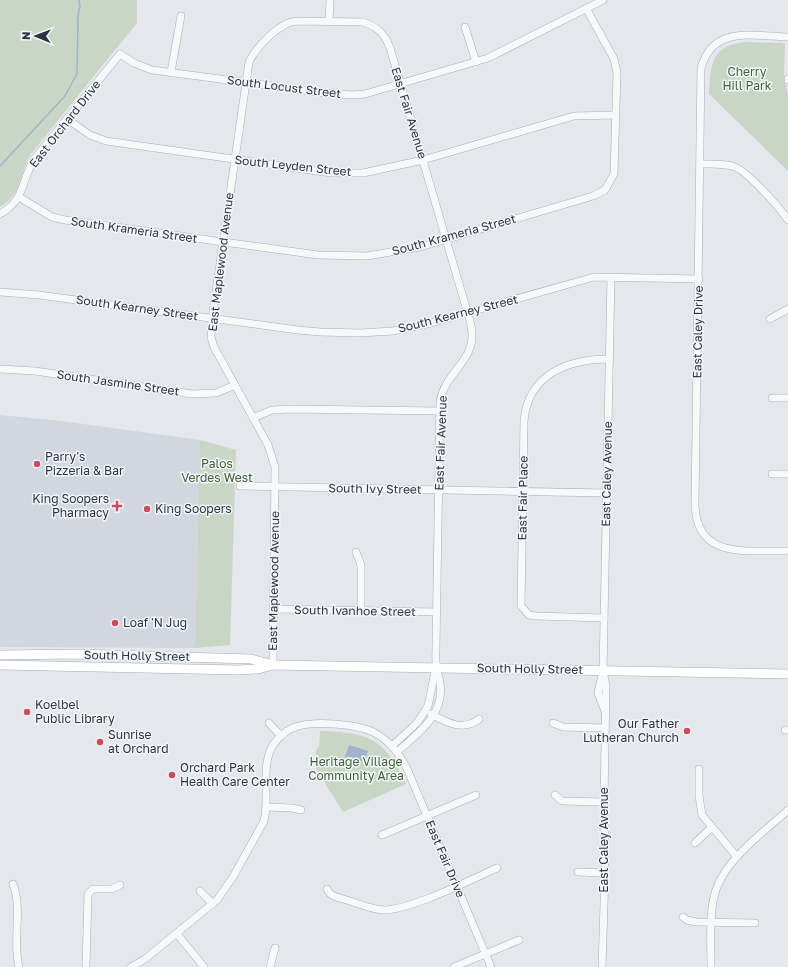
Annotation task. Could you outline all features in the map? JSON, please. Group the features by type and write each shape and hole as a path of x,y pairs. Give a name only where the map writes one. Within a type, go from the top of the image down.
{"main road":[{"name":"South Holly Street","path":"0,655 77,654 251,659 273,665 788,674"},
{"name":"South Holly Street","path":"0,665 253,670 273,665"}],"street":[{"path":"329,21 330,0"},
{"name":"South Locust Street","path":"120,54 142,67 246,83 338,95 352,95 375,91 494,56 603,0"},
{"name":"South Krameria Street","path":"19,198 48,215 60,219 318,255 346,256 392,253 446,240 602,193 608,186 614,174 615,63 586,8"},
{"path":"171,72 181,16"},
{"name":"East Maplewood Avenue","path":"273,665 276,487 273,459 253,418 214,347 211,337 212,319 224,242 234,160 251,58 279,28 292,21 329,21"},
{"name":"East Fair Avenue","path":"329,21 362,22 372,25 380,31 390,48 472,329 470,347 466,357 445,383 440,411 436,667 430,701 417,722 392,746"},
{"path":"465,27 476,62"},
{"name":"East Caley Drive","path":"788,37 737,36 725,38 717,42 707,53 701,68 695,504 697,524 708,540 722,548 788,551"},
{"name":"East Orchard Drive","path":"0,214 10,208 19,198 32,163 120,54"},
{"name":"South Leyden Street","path":"67,119 84,132 100,140 331,173 352,173 384,169 423,160 574,116 615,115"},
{"path":"700,164 727,165 738,169 773,202 788,220"},
{"name":"South Kearney Street","path":"0,292 39,295 212,319 320,332 360,333 409,328 468,313 588,278 611,277 699,279"},
{"name":"East Caley Avenue","path":"602,967 605,873 604,802 606,686 603,671 611,277"},
{"path":"770,319 788,309"},
{"name":"East Fair Place","path":"604,618 536,616 525,612 521,606 523,492 525,412 533,391 546,376 562,368 588,360 610,359"},
{"name":"South Jasmine Street","path":"0,369 35,371 192,394 216,393 235,385"},
{"path":"772,398 788,398"},
{"path":"253,418 272,410 284,409 440,411"},
{"path":"772,474 788,474"},
{"name":"South Ivy Street","path":"240,486 606,493"},
{"path":"356,552 361,565 361,611"},
{"name":"South Ivanhoe Street","path":"274,609 437,612"},
{"name":"East Fair Avenue","path":"396,752 424,728 433,715 438,704 440,690 436,667"},
{"path":"425,711 443,722 455,725 470,724 479,719"},
{"path":"131,967 145,959 213,904 229,884 261,827 267,807 268,761 272,747 281,736 269,723"},
{"path":"553,723 563,727 605,728"},
{"name":"East Fair Drive","path":"281,736 289,730 304,725 346,725 361,727 374,732 392,746 408,771 491,967"},
{"path":"699,769 699,807 702,815 711,828 737,857"},
{"path":"382,835 476,795"},
{"path":"555,796 562,800 604,802"},
{"path":"267,807 292,808 301,810"},
{"path":"711,967 712,923 716,889 726,870 737,857 788,810"},
{"path":"695,843 711,828"},
{"path":"327,889 334,896 372,908 384,910 404,907 497,868"},
{"path":"578,872 605,873"},
{"path":"13,884 18,906 17,954 19,967"},
{"path":"86,967 89,888 112,889 120,885"},
{"path":"200,891 213,904"},
{"path":"683,917 691,922 754,923"},
{"path":"177,934 204,967"},
{"path":"454,967 519,940"},
{"path":"270,967 275,948"}],"shaded area":[{"path":"0,415 61,421 200,440 195,648 0,647"}],"green space":[{"path":"0,0 137,0 137,23 30,155 16,191 7,202 0,207"},
{"name":"Cherry Hill Park","path":"745,42 783,43 785,45 784,77 788,94 788,171 709,94 712,66 719,53 733,44"},
{"name":"Palos Verdes West","path":"200,440 236,450 230,645 195,648"},
{"name":"Heritage Village Community Area","path":"320,731 351,733 374,741 391,757 406,784 343,812 316,769 316,750 319,747"}],"water":[{"path":"349,745 368,751 364,762 347,756 347,758 345,757"}],"waterway":[{"path":"0,166 65,96 77,74 79,0"}],"place":[{"name":"Parry's Pizzeria & Bar","path":"37,464"},
{"name":"King Soopers Pharmacy","path":"117,506"},
{"name":"King Soopers","path":"147,509"},
{"name":"Loaf 'N Jug","path":"115,623"},
{"name":"Koelbel Public Library","path":"27,712"},
{"name":"Our Father Lutheran Church","path":"687,731"},
{"name":"Sunrise at Orchard","path":"100,742"},
{"name":"Orchard Park Health Care Center","path":"172,775"}]}
